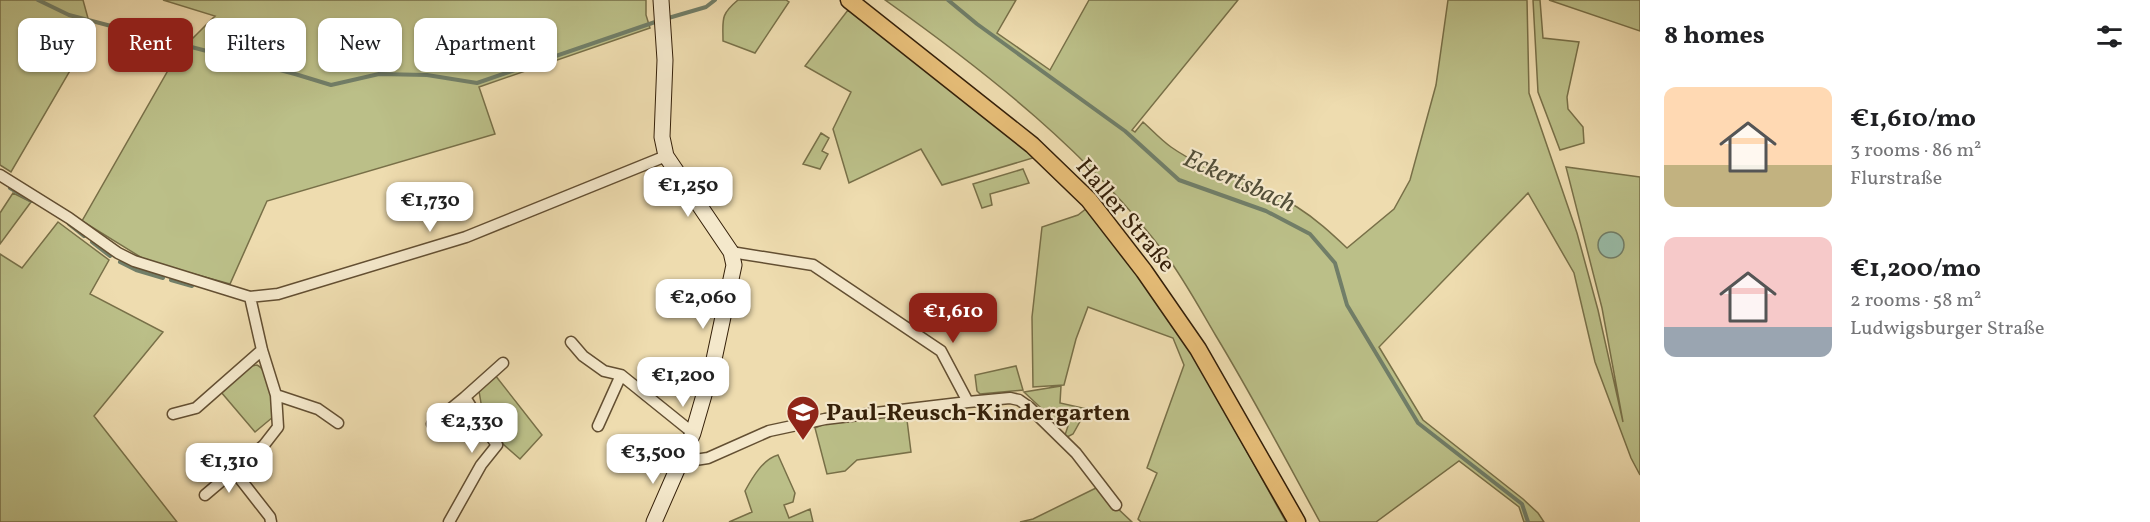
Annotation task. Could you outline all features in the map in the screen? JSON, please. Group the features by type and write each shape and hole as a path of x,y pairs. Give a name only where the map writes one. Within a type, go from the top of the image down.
{"main road":[{"name":"Haller Straße","path":"849,0 1023,138 1089,200 1144,271 1198,348 1297,522"}],"street":[{"path":"654,522 693,433 713,364 735,265 731,252 666,156 662,137 665,60 662,5"},
{"path":"0,175 69,218 118,253 134,261 250,297 278,294 466,237 666,156"},
{"path":"731,252 813,265 941,351 968,402"},
{"path":"205,495 264,445 278,427 276,395 262,350 250,297"},
{"path":"571,342 583,356 604,371 621,375 693,433"},
{"path":"173,414 196,408 262,350"},
{"path":"432,424 503,363"},
{"path":"598,426 621,375"},
{"path":"276,395 318,409 338,423"},
{"path":"449,522 481,465 497,445 465,397"},
{"path":"682,462 708,458 769,431 825,419 1010,398 1019,400 1029,407 1076,453 1116,505"},
{"path":"234,471 270,516 271,522"}],"green space":[{"path":"0,0 83,0 88,18 18,18 18,72 69,72 11,172 0,165"},
{"path":"163,0 646,0 646,15 650,28 557,60 557,18 414,18 414,72 522,72 479,87 495,134 267,201 230,284 147,261 82,221 167,72 193,72 193,38 205,26 205,72 306,72 306,18 213,18 215,16"},
{"path":"738,0 786,0 789,2 755,53 723,41 725,14"},
{"path":"885,0 1016,0 997,33 1050,70 1089,0 1238,0 1132,130 1135,132 1143,122 1167,144 1186,156 1282,198 1317,221 1347,248 1394,209 1410,180 1436,85 1448,0 1527,0 1529,93 1577,233 1598,310 1623,422 1602,308 1566,167 1640,177 1640,475 1631,458 1595,362 1574,273 1528,193 1379,347 1423,420 1523,499 1544,522 1524,522 1519,507 1459,461 1376,522 1320,522 1256,405 1180,275 1136,218 1071,149 1036,117 962,57"},
{"path":"1533,0 1540,0 1543,38 1579,42 1567,97 1568,109 1583,127 1584,143 1560,150 1538,92"},
{"path":"1549,0 1640,0 1640,31"},
{"path":"848,10 1036,157 942,185 921,149 849,183 833,129 851,92 805,66"},
{"path":"821,133 829,138 822,151 828,154 820,169 803,164"},
{"path":"1023,169 1029,183 990,194 992,205 982,208 973,184"},
{"path":"13,193 31,202 0,244 0,213"},
{"path":"1087,208 1177,326 1286,522 1141,522 1138,519 1157,473 1147,468 1184,365 1173,338 1088,307 1076,339 1064,385 1033,387 1032,317 1042,227 1078,215"},
{"path":"58,222 109,260 90,294 163,332 94,416 177,522 0,522 0,254 22,268"},
{"path":"257,365 268,381 273,417 255,432 221,392 251,366"},
{"path":"1016,366 1023,390 980,394 977,391 975,375"},
{"path":"495,375 542,435 520,459 503,444 498,430 482,409 479,391"},
{"path":"1061,386 1060,403 1087,409 1073,434 1067,437 1065,435 1068,426 1061,418 1057,423 1024,392"},
{"path":"906,412 911,452 857,460 845,471 827,474 815,428 829,422"},
{"path":"778,455 795,493 793,502 784,505 789,518 810,509 813,522 729,522 752,512 745,491 763,465"},
{"path":"1096,488 1132,522 1020,522 1033,519"}],"shaded area":[{"path":"1611,232 1620,236 1624,245 1620,254 1611,258 1602,254 1598,245 1602,236"}],"waterway":[{"name":"Eckertsbach","path":"38,0 69,15 331,85 379,74 427,75 477,83 658,21"},
{"name":"Eckertsbach","path":"665,19 706,7 715,0"},
{"name":"Eckertsbach","path":"948,0 977,24 1125,131 1179,180 1266,211 1310,234 1335,263 1347,305 1418,423 1522,504 1528,522"},
{"path":"10,188 32,201"},
{"path":"69,224 84,236"},
{"path":"92,242 110,256"},
{"path":"120,262 136,270 163,278"},
{"path":"171,280 192,286"}],"place":[{"name":"Paul-Reusch-Kindergarten","path":"803,441"}]}
